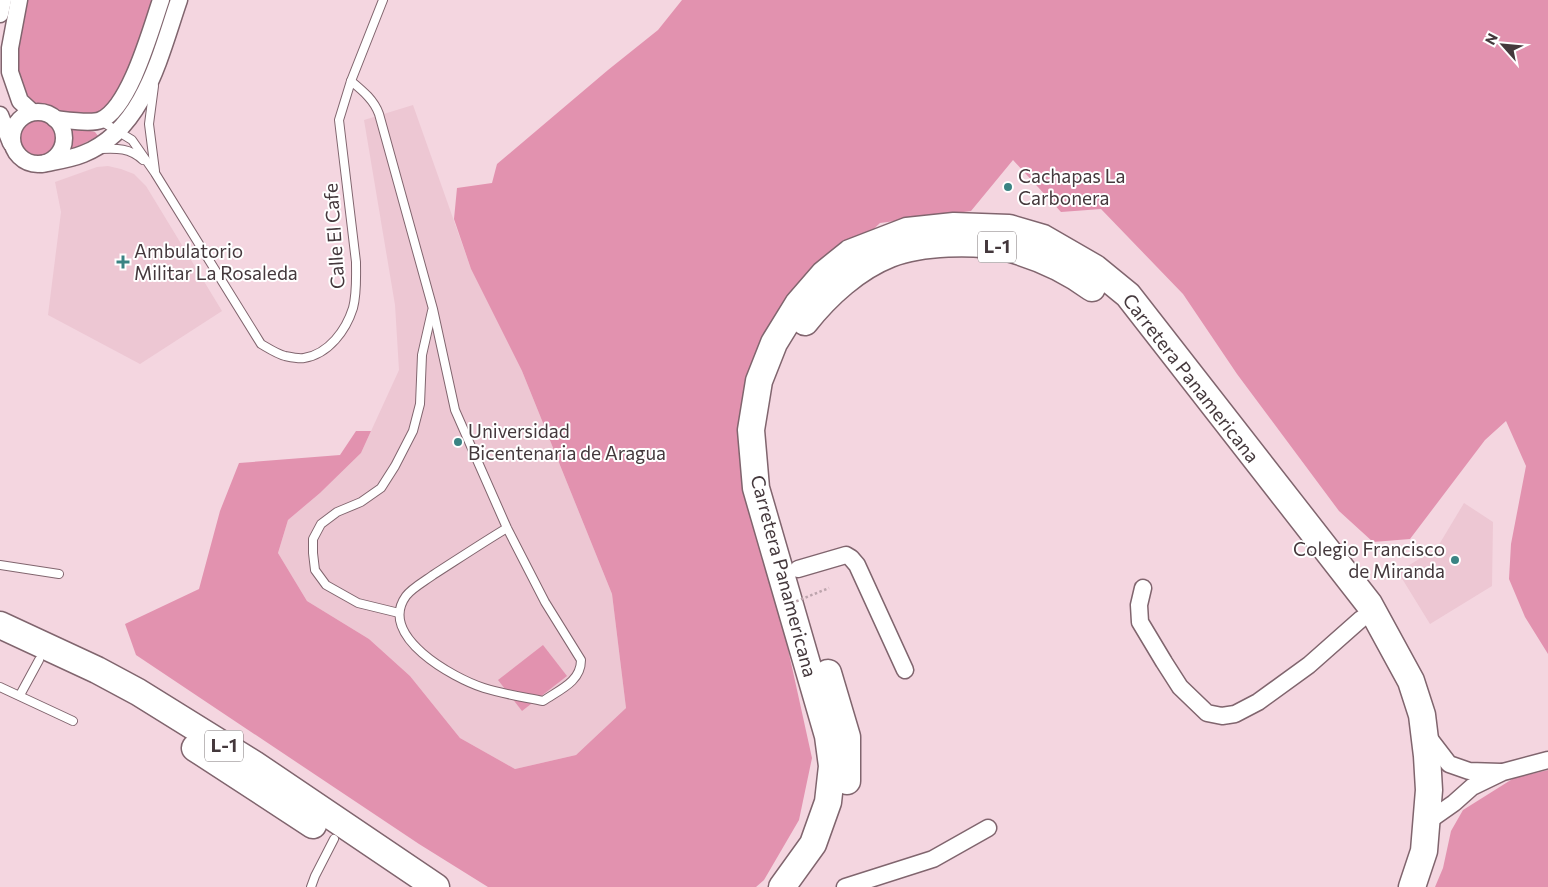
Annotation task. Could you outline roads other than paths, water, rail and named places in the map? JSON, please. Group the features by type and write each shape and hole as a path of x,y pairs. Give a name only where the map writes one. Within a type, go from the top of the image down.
{"main road":[{"name":"Carretera Panamericana","path":"782,887 813,844 828,802 832,766 828,736 756,488 751,430 759,381 774,343 798,304 824,274 850,253 907,231 954,226 1009,228 1043,238 1095,268 1128,295 1369,604 1411,681 1422,715 1428,756 1427,822 1424,850 1412,887"},
{"name":"Carretera Panamericana","path":"805,887 826,852 843,807 847,787 848,745 774,487 767,436 772,390 787,354 806,321 828,297 855,273 890,254 930,244 973,244 1005,248 1031,256 1076,276 1110,302 1310,549 1361,619 1397,688 1413,757 1413,789 1408,847 1401,874 1395,887"},
{"name":"L-1","path":"0,625 97,670 138,692 254,764 436,887"},
{"name":"L-1","path":"0,645 39,660 86,682 168,730 411,887"}],"street":[{"path":"0,14 3,0"},
{"path":"19,0 10,48 10,72 20,101 32,112"},
{"path":"55,119 77,122 101,121 115,109 127,91 161,0"},
{"path":"0,114 13,147 22,159 28,163 42,164 83,155 93,150 119,132 144,94 157,64 179,0"},
{"path":"13,147 13,129 17,122 32,112 47,113 62,128 63,144 56,157 42,164"},
{"path":"798,569 846,555 851,558 857,565 905,670"},
{"path":"1143,588 1139,605 1140,622 1164,662 1180,687 1207,713 1222,716 1236,714 1258,702 1309,665 1361,619"},
{"path":"1424,732 1449,764 1468,771 1503,772"},
{"path":"1427,822 1454,803 1472,787 1503,772 1548,760"},
{"path":"845,887 933,859 988,828"}],"lane":[{"name":"Calle El Cafe","path":"155,173 261,344 283,356 304,358 332,344 345,325 353,307 356,284 356,262 339,120 351,81 384,0"},
{"path":"155,173 149,124 157,64"},
{"path":"351,81 377,107 433,309 455,410 507,528 545,602 581,660 581,668 576,679 543,701 500,693 462,679 416,649 403,632 399,613 406,596 423,582 507,528"},
{"path":"101,121 132,140 155,173"},
{"path":"93,150 115,148 127,150 136,154 155,173"},
{"path":"399,613 358,603 326,585 315,570 314,538 321,524 326,520 337,512 361,502 381,488 395,466 412,431 420,404 422,355 433,309"},
{"path":"0,565 59,574"},
{"path":"20,695 39,660"},
{"path":"0,687 73,721"},
{"path":"312,887 315,876 334,839"}],"place":[{"name":"Cachapas La Carbonera","path":"1008,187"},
{"name":"Ambulatorio Militar La Rosaleda","path":"123,262"},
{"name":"Universidad Bicentenaria de Aragua","path":"458,442"},
{"name":"Colegio Francisco de Miranda","path":"1455,560"}]}
